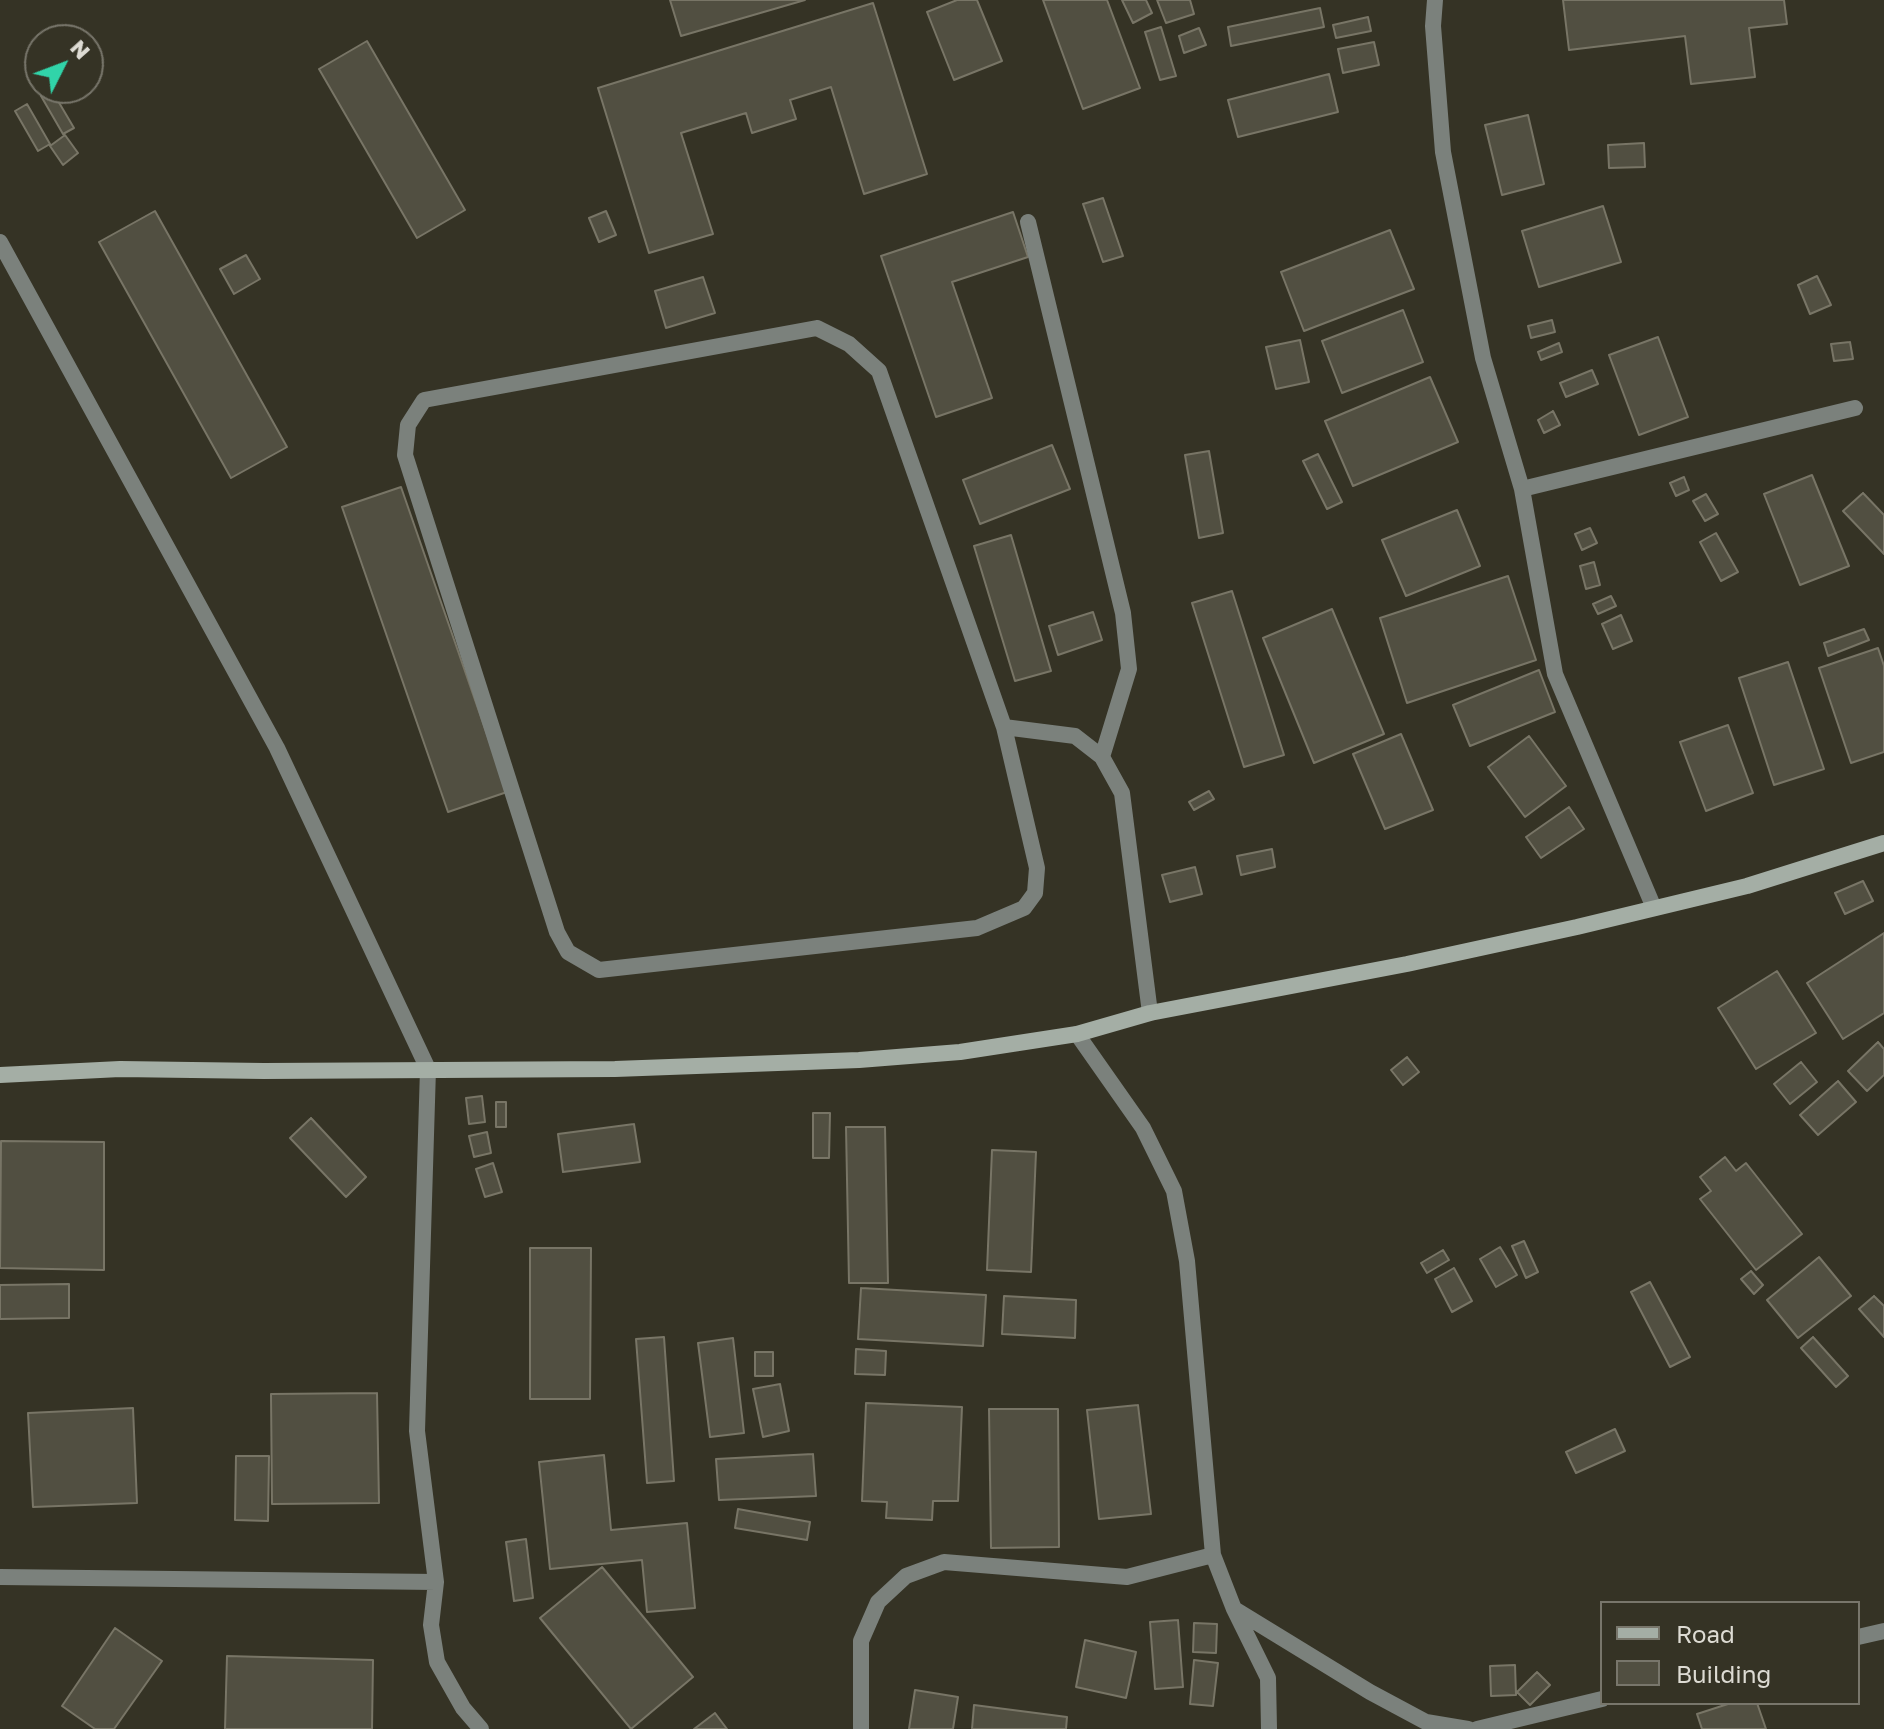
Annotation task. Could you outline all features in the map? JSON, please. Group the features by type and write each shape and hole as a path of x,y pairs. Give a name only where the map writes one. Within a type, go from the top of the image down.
{"street":[{"path":"1435,0 1433,26 1443,152 1483,358 1522,489 1555,674 1654,908"},
{"path":"1028,222 1123,613 1129,669 1102,757"},
{"path":"0,242 277,748 428,1069 417,1431 436,1582 431,1625 437,1662 463,1708 481,1729"},
{"path":"817,328 849,344 879,371 1004,727 1037,868 1035,893 1024,908 977,928 599,970 568,952 557,932 405,455 408,425 424,400 440,397 817,328"},
{"path":"1522,489 1855,408"},
{"path":"1004,727 1075,736 1102,757 1122,793 1150,1013"},
{"path":"0,1075 120,1069 615,1069 859,1060 960,1052 1077,1034 1150,1013 1422,960 1654,908 1747,886 1884,843"},
{"path":"1077,1034 1143,1128 1174,1191 1187,1261 1213,1555 1234,1609 1268,1678 1269,1729"},
{"path":"861,1729 861,1641 878,1602 906,1576 944,1562 1127,1577 1213,1555"},
{"path":"0,1577 436,1582"},
{"path":"1234,1609 1370,1692 1426,1722 1468,1729"},
{"path":"1860,1637 1884,1631"},
{"path":"1477,1729 1600,1699"}],"building":[{"path":"670,0 805,0 681,36"},
{"path":"957,0 977,0 1002,61 954,80 927,12"},
{"path":"1043,0 1107,0 1140,88 1083,109"},
{"path":"1122,0 1146,0 1152,13 1133,23"},
{"path":"1157,0 1190,0 1194,14 1166,23"},
{"path":"1563,0 1784,0 1787,24 1749,28 1755,77 1691,84 1685,36 1569,50"},
{"path":"873,3 927,174 864,194 831,87 790,100 796,119 752,133 746,113 681,133 713,234 649,253 598,88"},
{"path":"1320,8 1324,27 1231,46 1228,27"},
{"path":"1368,17 1371,31 1336,38 1333,25"},
{"path":"1161,27 1176,76 1160,80 1145,32"},
{"path":"1199,28 1206,45 1184,53 1179,36"},
{"path":"367,41 465,210 417,238 319,69"},
{"path":"1374,42 1379,65 1343,73 1338,49"},
{"path":"1329,74 1338,112 1238,137 1228,100"},
{"path":"27,104 50,144 38,151 15,111"},
{"path":"46,104 60,104 74,128 63,134"},
{"path":"1528,115 1544,184 1502,195 1485,125"},
{"path":"65,135 78,153 63,165 50,146"},
{"path":"1644,143 1645,167 1609,168 1608,145"},
{"path":"1103,198 1123,256 1103,262 1083,204"},
{"path":"1603,206 1621,262 1539,287 1522,231"},
{"path":"155,211 287,447 231,478 99,242"},
{"path":"606,211 616,235 599,242 589,218"},
{"path":"1013,212 1028,257 952,282 992,398 936,417 881,256"},
{"path":"1390,230 1414,289 1304,331 1281,272"},
{"path":"246,255 260,279 234,294 220,269"},
{"path":"1817,276 1831,305 1810,314 1798,285"},
{"path":"703,277 715,313 666,328 655,291"},
{"path":"1403,310 1423,362 1342,393 1322,341"},
{"path":"1552,320 1555,332 1531,338 1528,326"},
{"path":"1658,337 1688,417 1639,435 1609,355"},
{"path":"1300,340 1309,382 1276,389 1266,347"},
{"path":"1850,342 1853,359 1834,361 1831,344"},
{"path":"1559,343 1562,352 1541,360 1538,352"},
{"path":"1592,370 1598,384 1566,397 1560,383"},
{"path":"1430,377 1458,442 1353,486 1325,421"},
{"path":"1553,411 1560,425 1544,433 1538,420"},
{"path":"1052,445 1070,489 980,524 963,480"},
{"path":"1209,451 1223,533 1199,538 1185,455"},
{"path":"1318,454 1342,502 1327,509 1303,461"},
{"path":"1812,475 1849,566 1800,585 1764,494"},
{"path":"1684,477 1689,490 1676,496 1670,483"},
{"path":"401,487 507,792 448,812 342,507"},
{"path":"1863,493 1884,515 1884,554 1843,511"},
{"path":"1706,494 1718,514 1705,521 1693,501"},
{"path":"1457,510 1480,566 1406,596 1382,540"},
{"path":"1590,528 1597,543 1582,550 1575,534"},
{"path":"1716,533 1738,572 1721,581 1700,542"},
{"path":"1011,535 1051,671 1015,681 974,546"},
{"path":"1594,562 1600,585 1586,589 1580,566"},
{"path":"1508,576 1536,660 1407,703 1380,618"},
{"path":"1232,591 1284,755 1244,767 1192,603"},
{"path":"1611,596 1616,606 1598,614 1593,604"},
{"path":"1332,609 1384,734 1314,763 1263,638"},
{"path":"1093,612 1102,640 1058,655 1049,626"},
{"path":"1621,615 1632,641 1613,649 1602,624"},
{"path":"1864,629 1869,640 1828,656 1824,643"},
{"path":"1878,648 1884,666 1884,752 1851,763 1819,668"},
{"path":"1788,662 1824,769 1774,785 1739,678"},
{"path":"1539,670 1555,712 1470,746 1453,705"},
{"path":"1728,725 1753,793 1706,811 1680,742"},
{"path":"1401,734 1433,810 1385,829 1353,754"},
{"path":"1529,736 1566,786 1525,817 1488,767"},
{"path":"1209,791 1214,799 1194,810 1189,802"},
{"path":"1569,807 1584,829 1541,858 1526,837"},
{"path":"1272,849 1275,867 1241,875 1237,856"},
{"path":"1195,867 1202,894 1170,902 1162,875"},
{"path":"1863,881 1873,901 1845,914 1835,893"},
{"path":"1884,933 1884,1013 1843,1039 1807,983"},
{"path":"1777,971 1816,1033 1756,1069 1718,1008"},
{"path":"1878,1042 1884,1049 1884,1075 1867,1091 1848,1071"},
{"path":"1407,1057 1419,1072 1403,1085 1391,1070"},
{"path":"1801,1062 1817,1082 1790,1104 1774,1084"},
{"path":"1838,1081 1856,1102 1818,1135 1800,1115"},
{"path":"482,1096 485,1122 469,1124 466,1098"},
{"path":"496,1102 506,1102 506,1127 496,1127"},
{"path":"813,1113 830,1113 829,1158 813,1158"},
{"path":"311,1118 366,1177 346,1197 290,1138"},
{"path":"634,1124 640,1162 563,1172 558,1134"},
{"path":"846,1127 885,1127 888,1283 849,1283"},
{"path":"487,1132 491,1153 474,1157 469,1136"},
{"path":"1,1141 104,1142 104,1270 0,1268"},
{"path":"992,1150 1036,1152 1031,1272 987,1270"},
{"path":"1725,1157 1736,1171 1746,1163 1802,1234 1756,1270 1700,1199 1711,1191 1700,1177"},
{"path":"493,1163 502,1192 485,1197 476,1169"},
{"path":"1524,1241 1538,1272 1526,1278 1512,1246"},
{"path":"1500,1247 1517,1275 1496,1287 1480,1259"},
{"path":"530,1248 591,1248 590,1399 530,1399"},
{"path":"1443,1250 1449,1260 1427,1273 1421,1263"},
{"path":"1819,1257 1851,1296 1798,1338 1767,1300"},
{"path":"1454,1268 1472,1301 1452,1312 1435,1279"},
{"path":"1751,1271 1763,1285 1754,1294 1741,1279"},
{"path":"1650,1282 1690,1357 1670,1367 1631,1292"},
{"path":"69,1284 69,1318 0,1319 0,1285"},
{"path":"861,1288 986,1295 983,1346 858,1339"},
{"path":"1004,1296 1076,1300 1075,1338 1002,1334"},
{"path":"1874,1296 1884,1306 1884,1337 1859,1309"},
{"path":"664,1337 674,1481 647,1483 636,1339"},
{"path":"1813,1337 1848,1376 1836,1387 1801,1348"},
{"path":"733,1338 744,1433 710,1437 698,1343"},
{"path":"856,1349 886,1351 885,1375 855,1374"},
{"path":"755,1352 773,1352 773,1376 755,1376"},
{"path":"780,1384 789,1431 763,1437 753,1389"},
{"path":"377,1393 379,1503 272,1504 271,1394"},
{"path":"866,1403 962,1407 958,1501 933,1501 932,1520 886,1518 887,1502 862,1501"},
{"path":"1138,1405 1151,1514 1099,1519 1087,1410"},
{"path":"133,1408 137,1503 33,1507 28,1413"},
{"path":"989,1409 1058,1409 1059,1547 991,1548"},
{"path":"1615,1429 1625,1451 1576,1473 1566,1452"},
{"path":"813,1454 816,1496 719,1500 716,1459"},
{"path":"604,1455 611,1530 687,1523 695,1608 647,1612 642,1560 550,1569 539,1462"},
{"path":"236,1456 269,1456 268,1521 235,1520"},
{"path":"738,1509 810,1522 807,1540 735,1528"},
{"path":"526,1539 533,1598 514,1601 506,1542"},
{"path":"602,1567 693,1677 631,1729 540,1618"},
{"path":"1178,1620 1183,1687 1155,1689 1150,1622"},
{"path":"1194,1623 1217,1624 1216,1653 1193,1652"},
{"path":"115,1628 162,1661 114,1729 95,1729 62,1706"},
{"path":"1085,1640 1136,1652 1126,1698 1076,1687"},
{"path":"227,1656 373,1660 372,1729 225,1729"},
{"path":"1194,1660 1218,1663 1213,1706 1190,1704"},
{"path":"1515,1665 1516,1695 1491,1696 1490,1666"},
{"path":"1537,1672 1550,1685 1530,1705 1517,1692"},
{"path":"915,1690 958,1697 953,1729 909,1729"},
{"path":"974,1705 1067,1717 1066,1729 972,1729"},
{"path":"1725,1705 1758,1705 1766,1729 1702,1729 1697,1714"},
{"path":"715,1713 727,1729 694,1729"}]}
